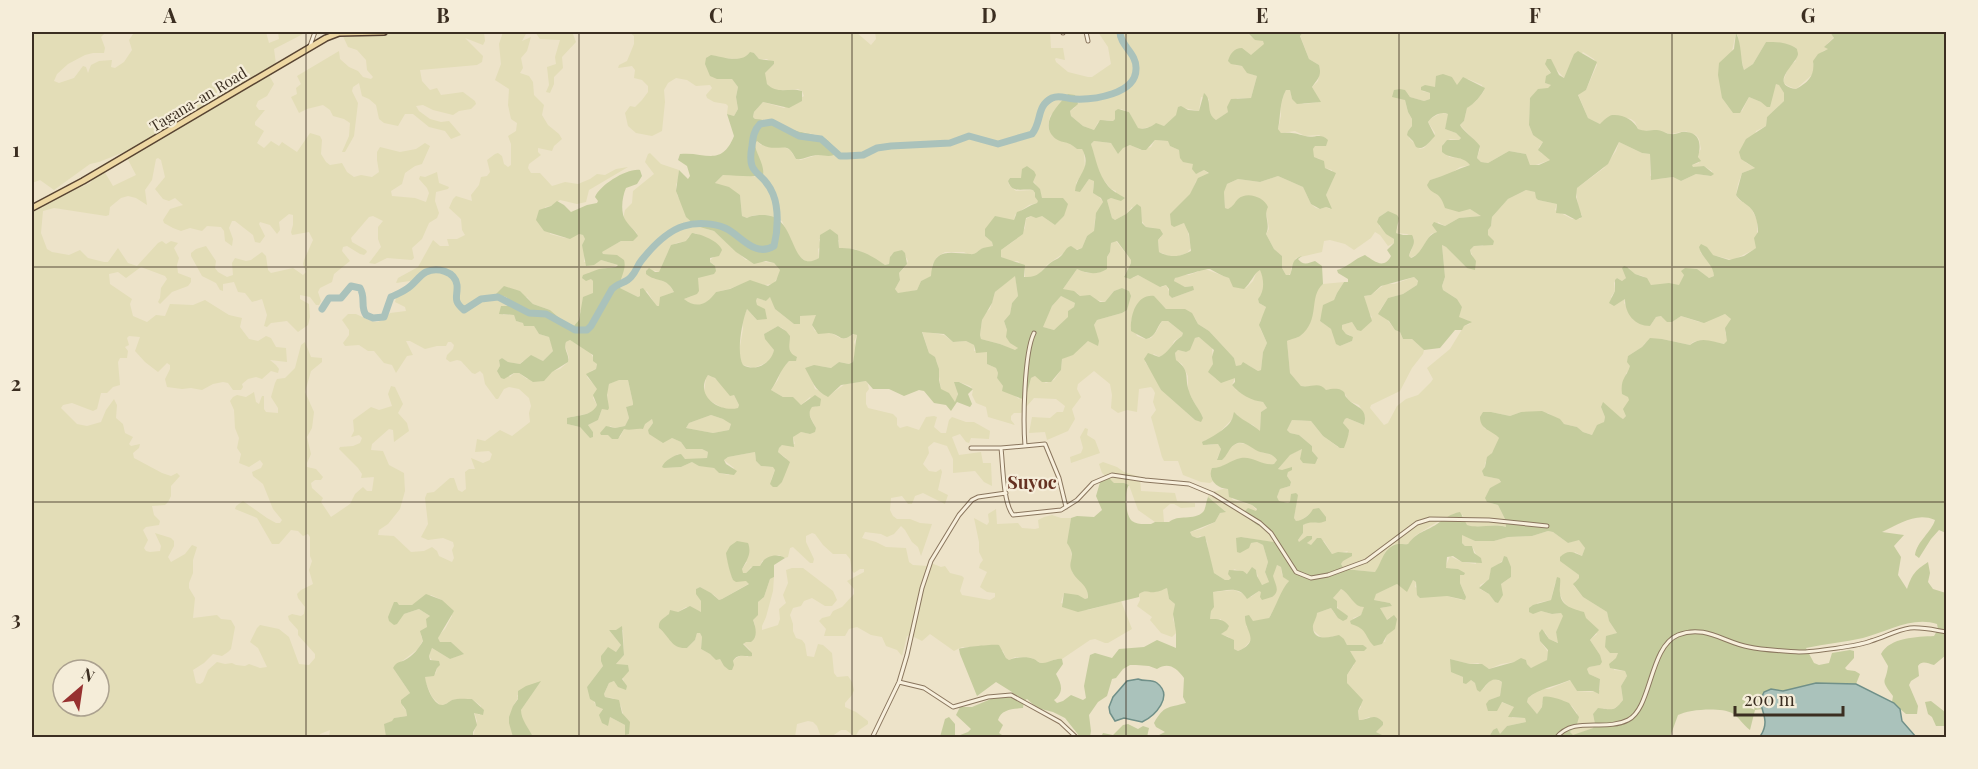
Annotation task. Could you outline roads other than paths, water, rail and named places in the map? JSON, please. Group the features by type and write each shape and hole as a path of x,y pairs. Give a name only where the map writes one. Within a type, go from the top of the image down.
{"main road":[{"name":"Tagana-an Road","path":"32,208 326,38 339,32 384,32"}],"street":[{"path":"310,47 315,32"},
{"path":"1086,32 1088,41"},
{"path":"1025,446 1027,366 1030,343 1034,333"},
{"path":"971,448 1046,445 1059,478 1066,507"},
{"path":"1001,448 1006,493 1011,513 1016,516 1061,510 1077,500 1093,483 1112,475 1183,483 1197,486 1213,494 1260,523 1271,533 1296,572 1311,578 1371,558 1422,521 1430,519 1489,520 1547,526"},
{"path":"872,738 898,682 907,655 922,588 931,561 959,515 972,500 1006,493"},
{"path":"1556,738 1561,731 1573,726 1607,725 1630,719 1639,710 1657,660 1667,644 1676,636 1690,632 1709,633 1749,647 1801,652 1870,642 1890,633 1908,629 1923,628 1947,632"},
{"path":"898,682 924,688 953,707 1011,695 1060,722 1077,738"}],"water":[{"path":"1138,679 1155,682 1162,688 1164,694 1161,705 1142,722 1124,718 1115,721 1109,707 1113,697 1127,681"},
{"path":"1816,683 1856,684 1894,703 1900,709 1902,721 1916,737 1763,737 1761,735 1765,722 1760,701 1764,692 1771,689 1783,691"}],"waterway":[{"path":"322,309 329,298 341,298 351,286 360,288 366,315 373,318 384,317 391,297 406,289 426,272 440,270 449,273 456,280 457,301 464,310 481,299 498,297 529,313 546,314 575,330 587,330 612,289 629,279 655,245 678,228 694,224 716,225 731,231 754,247 767,249 774,246 777,220 775,200 769,186 756,173 751,163 753,137 760,124 772,122 799,136 821,139 840,156 863,155 877,148 891,146 950,143 969,136 998,144 1032,134 1041,110 1052,98 1102,97 1122,90 1129,84 1134,78 1136,63 1120,32"}],"district":[{"name":"Suyoc","path":"1032,482"}]}
